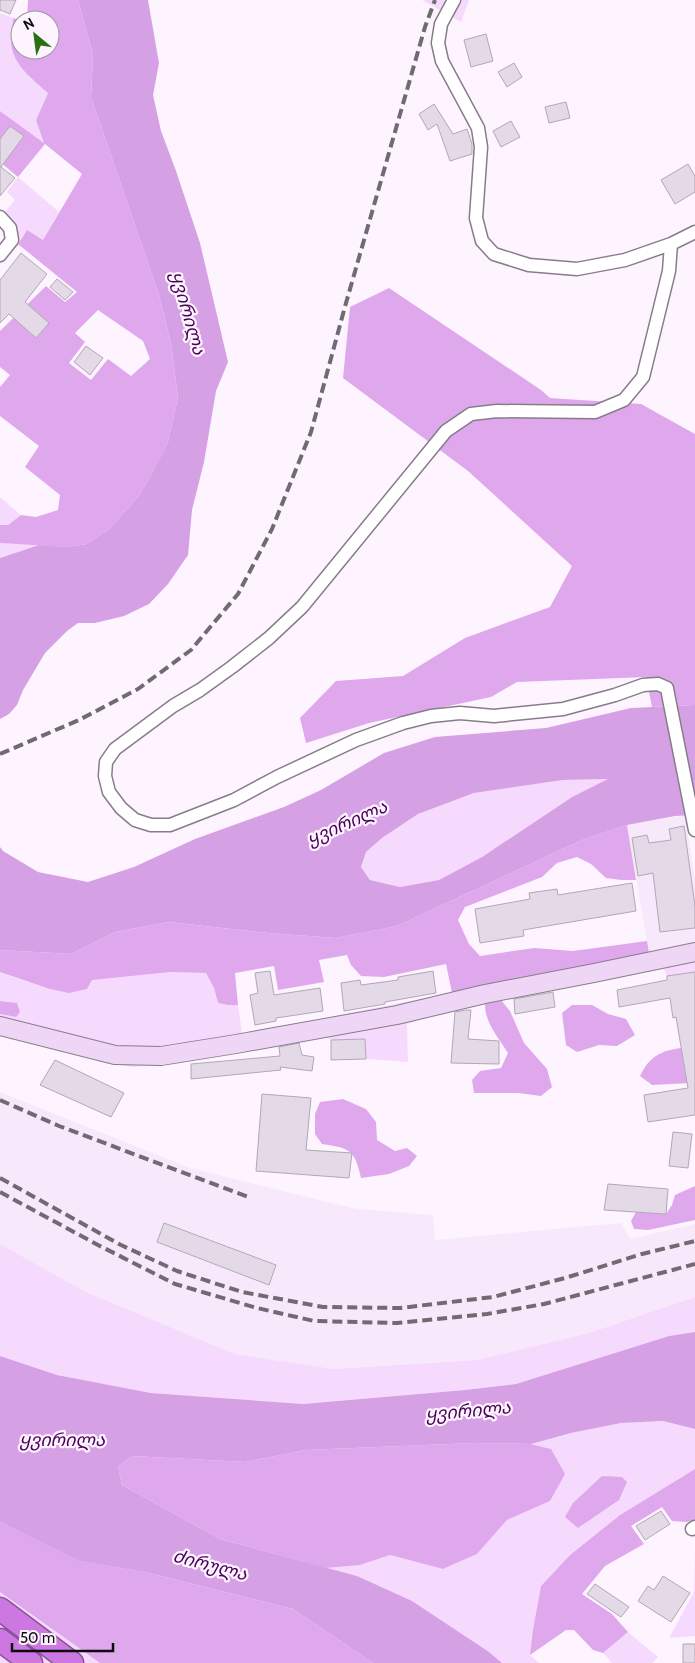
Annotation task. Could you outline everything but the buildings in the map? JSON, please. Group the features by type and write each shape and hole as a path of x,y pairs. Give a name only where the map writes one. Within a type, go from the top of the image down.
{"highway":[{"path":"0,1609 72,1663"},
{"path":"0,1640 31,1663"}],"street":[{"path":"454,0 441,24 438,43 442,61 478,128 481,147 476,218 482,241 494,254 529,265 577,269 625,260 671,244 695,232"},
{"path":"0,217 10,228 12,240 0,255"},
{"path":"671,244 669,271 643,377 624,400 595,412 497,411 471,414 446,430 289,621 232,668 173,706 115,748 106,762 105,776 109,792 121,808 135,820 151,825 170,825 234,800 277,777 348,744 412,721 431,716 460,713 494,716 563,709 615,695 643,685 658,684 667,688 695,830"},
{"path":"0,1026 115,1055 162,1056 397,1015 484,994 695,952"}],"shaded area":[{"path":"28,0 78,0 93,54 91,97 159,295 171,343 178,397 168,442 139,496 109,529 87,544 67,547 0,543 0,525 8,525 21,515 36,517 58,510 60,495 25,467 39,446 0,416 0,387 10,375 0,367 0,331 46,286 65,302 77,292 18,244 27,230 43,240 82,174 45,144 18,177 0,162 0,111 44,143 36,120 48,93 17,60 60,60 60,10 28,10","holes":["98,310 143,341 150,359 131,376 108,359 91,380 69,363 85,342 75,333"]},
{"path":"422,0 469,0 461,22"},
{"path":"0,13 10,17 10,60 20,60 29,77 48,92 36,120 45,144 0,111"},
{"path":"18,177 59,212 43,240 27,230 0,265 0,246 6,238 0,225 0,209 4,213 15,200 7,192"},
{"path":"389,288 541,390 550,398 641,404 695,434 695,705 652,707 646,677 517,682 491,697 369,723 306,743 300,718 336,681 403,676 465,638 550,607 572,566 468,471 343,378 350,307"},
{"path":"0,497 21,515 8,525 0,525"},
{"path":"0,543 39,545 0,558"},
{"path":"609,779 572,797 482,857 439,880 400,887 370,880 361,867 366,852 382,838 418,814 474,793 563,780"},
{"path":"685,815 695,879 695,944 649,953 627,825"},
{"path":"627,825 636,880 606,878 591,864 577,857 557,863 542,877 465,907 458,920 469,944 480,956 534,948 573,951 647,941 649,953 452,993 446,964 384,977 361,976 351,965 347,955 319,960 324,982 278,990 274,966 235,973 238,1005 218,1003 214,988 206,973 171,972 92,980 87,989 69,993 50,989 0,972 0,950 71,954 115,932 169,922 268,933 336,938 397,926 582,840"},
{"path":"695,944 695,972 667,977 664,969 455,1009 407,1024 408,1062 366,1059 365,1039 331,1040 324,1035 177,1064 132,1067 0,1036 0,1014 16,1017 17,1003 0,1001 0,972 25,981 87,989 91,980 171,972 206,973 214,988 218,1003 238,1005 242,1033"},
{"path":"501,1000 510,1011 524,1043 547,1069 552,1087 541,1096 518,1093 474,1093 472,1080 480,1071 501,1068 508,1053 493,1030 487,1017 485,1004"},
{"path":"0,1001 17,1003 20,1012 16,1017 0,1014"},
{"path":"572,1005 592,1005 608,1014 626,1019 635,1035 617,1046 599,1045 577,1052 566,1045 562,1013"},
{"path":"681,1048 685,1072 692,1083 652,1085 640,1076 656,1056"},
{"path":"0,1092 190,1168 356,1209 433,1215 435,1240 621,1223 630,1239 695,1224 695,1297 589,1333 477,1360 334,1369 235,1354 86,1292 0,1244"},
{"path":"343,1099 366,1109 376,1122 377,1140 395,1151 407,1148 417,1156 409,1166 389,1174 361,1178 356,1161 350,1152 339,1147 322,1144 315,1134 315,1114 320,1102"},
{"path":"695,1186 695,1220 648,1230 634,1229 631,1221 636,1212 666,1214 672,1205 675,1195"},
{"path":"0,1244 86,1292 235,1354 334,1369 477,1360 589,1333 695,1297 695,1332 669,1336 516,1384 465,1390 303,1404 151,1393 57,1375 0,1356"},
{"path":"663,1421 695,1429 695,1469 620,1515 570,1555 541,1586 530,1655 539,1663 502,1663 489,1652 357,1576 326,1568 360,1565 390,1555 443,1569 477,1554 507,1520 550,1501 551,1449 531,1444 571,1433 621,1423"},
{"path":"474,1443 531,1444 551,1449 565,1474 550,1501 507,1520 477,1554 443,1569 390,1555 360,1565 326,1568 220,1539 122,1485 118,1467 132,1456 245,1462 306,1450"},
{"path":"695,1469 695,1520 687,1522 672,1521 662,1507 631,1526 644,1544 605,1566 582,1594 612,1614 628,1632 603,1653 593,1650 574,1630 566,1630 530,1655 541,1586 570,1555 620,1515"},
{"path":"602,1476 622,1477 627,1482 619,1500 578,1528 565,1517 573,1503"},
{"path":"0,1522 81,1561 149,1573 293,1609 373,1663 100,1663 0,1592"},
{"path":"695,1550 695,1636 669,1638 694,1592"},
{"path":"0,1592 100,1663 0,1663"},
{"path":"628,1632 658,1657 652,1663 612,1663 603,1653"}],"water":[{"name":"ყვირილა","path":"78,0 148,0 159,63 153,95 161,131 200,243 228,362 216,391 204,462 192,510 188,555 168,584 149,604 124,616 95,623 78,623 67,631 45,653 23,690 17,705 9,714 0,719 0,558 39,545 67,547 87,544 109,529 139,496 153,471 168,442 178,397 171,343 159,295 91,97 93,54"},
{"name":"ყვირილა","path":"695,705 695,815 675,816 627,825 582,840 397,926 336,938 268,933 169,922 115,932 71,954 0,950 0,847 3,851 38,872 88,882 134,867 195,839 284,807 321,790 384,753 435,737 546,728 631,708","holes":["608,779 572,797 482,857 439,880 400,887 370,880 361,867 366,852 382,838 418,814 474,793 563,780"]},
{"name":"ყვირილა","path":"695,1332 695,1429 663,1421 621,1423 571,1433 531,1444 474,1443 306,1450 245,1462 132,1456 118,1467 122,1485 220,1539 357,1576 412,1601 489,1652 502,1663 373,1663 293,1609 149,1573 80,1561 0,1522 0,1356 57,1375 151,1393 303,1404 516,1384 669,1336"}],"railway":[{"path":"0,754 79,720 138,689 191,650 238,594 272,529 311,432 425,27 435,0"},
{"path":"0,1100 59,1126 251,1198"},
{"path":"0,1178 121,1245 177,1271 242,1292 323,1307 400,1308 493,1297 565,1278 642,1254 695,1241"},
{"path":"0,1192 175,1284 257,1308 314,1321 397,1323 487,1314 544,1304 695,1264"}],"water label":[{"name":"ძირულა","path":"210,1565"}]}
